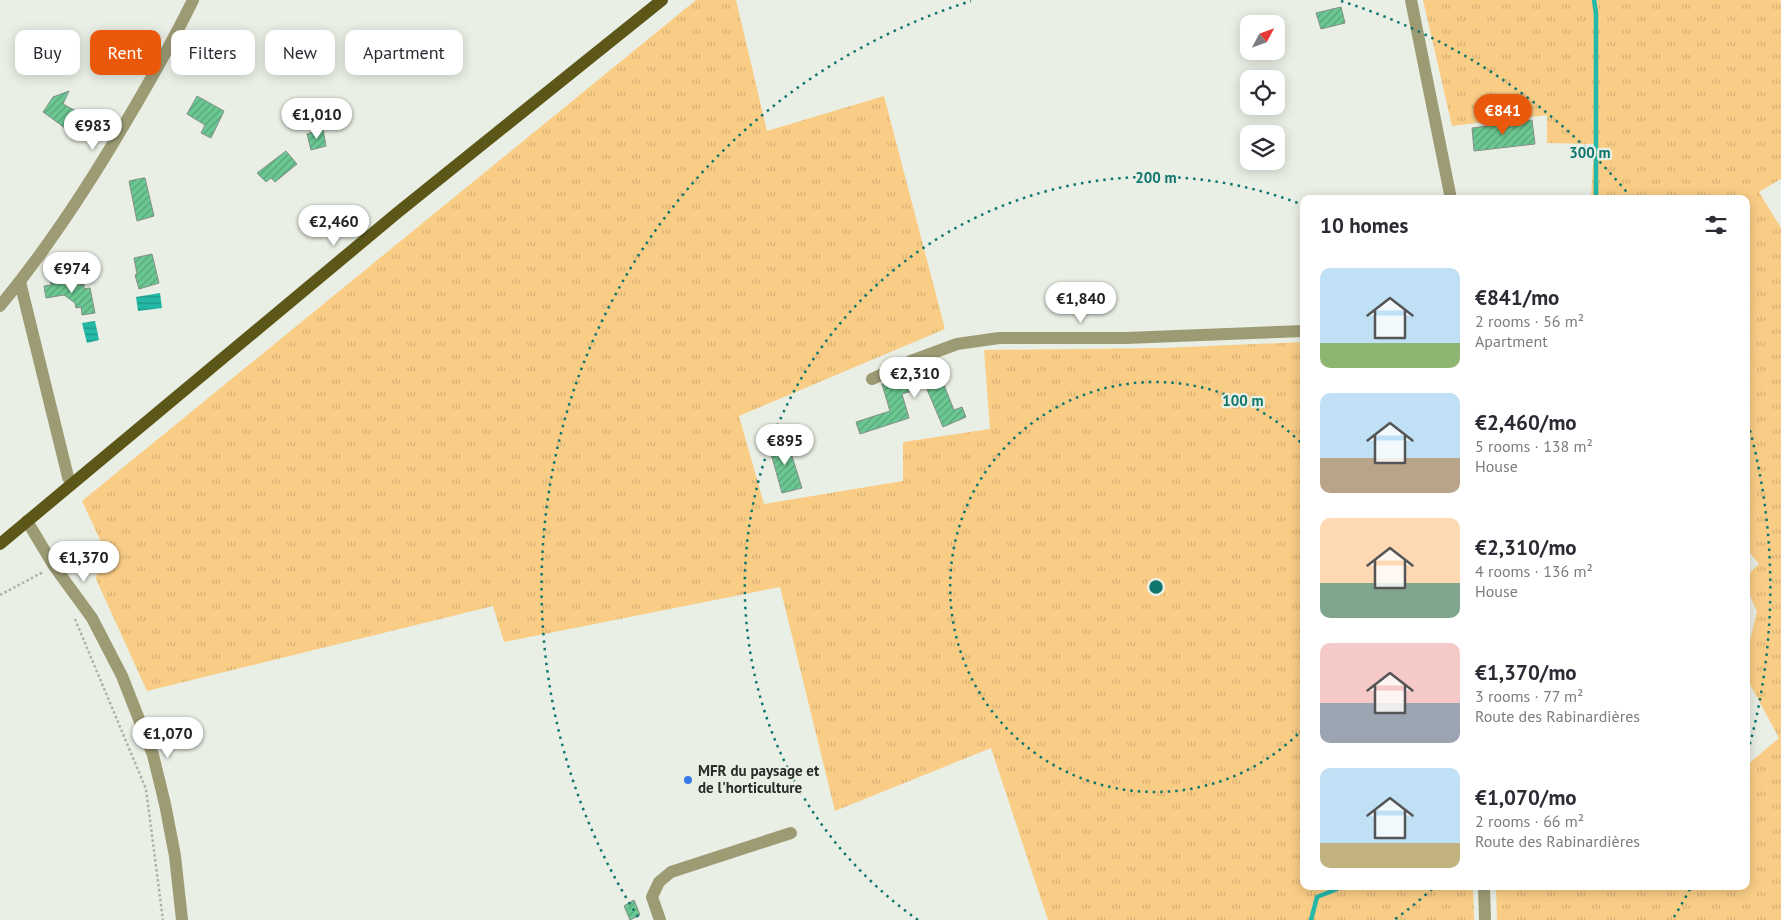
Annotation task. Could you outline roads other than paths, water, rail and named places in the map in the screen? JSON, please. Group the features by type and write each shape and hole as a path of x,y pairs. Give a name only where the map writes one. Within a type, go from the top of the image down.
{"main road":[{"path":"0,544 397,213 662,0"}],"street":[{"path":"0,306 20,282 90,182 171,44 193,0"},
{"path":"1411,0 1450,195"},
{"path":"20,282 71,484"},
{"path":"872,379 911,361 957,344 999,338 1126,338 1300,331"},
{"path":"27,520 54,566 92,618 105,642 122,676 153,755 165,804 182,920"},
{"path":"660,920 652,897 658,882 671,872 791,833"},
{"path":"1484,890 1485,920"}],"water":[{"path":"160,293 162,308 138,311 136,297"},
{"path":"95,321 99,340 87,343 82,323"}],"waterway":[{"path":"1594,0 1596,13 1596,195"},
{"path":"1311,920 1317,897 1334,890"}],"place":[{"name":"MFR du paysage et de l'horticulture","path":"688,780"}]}
